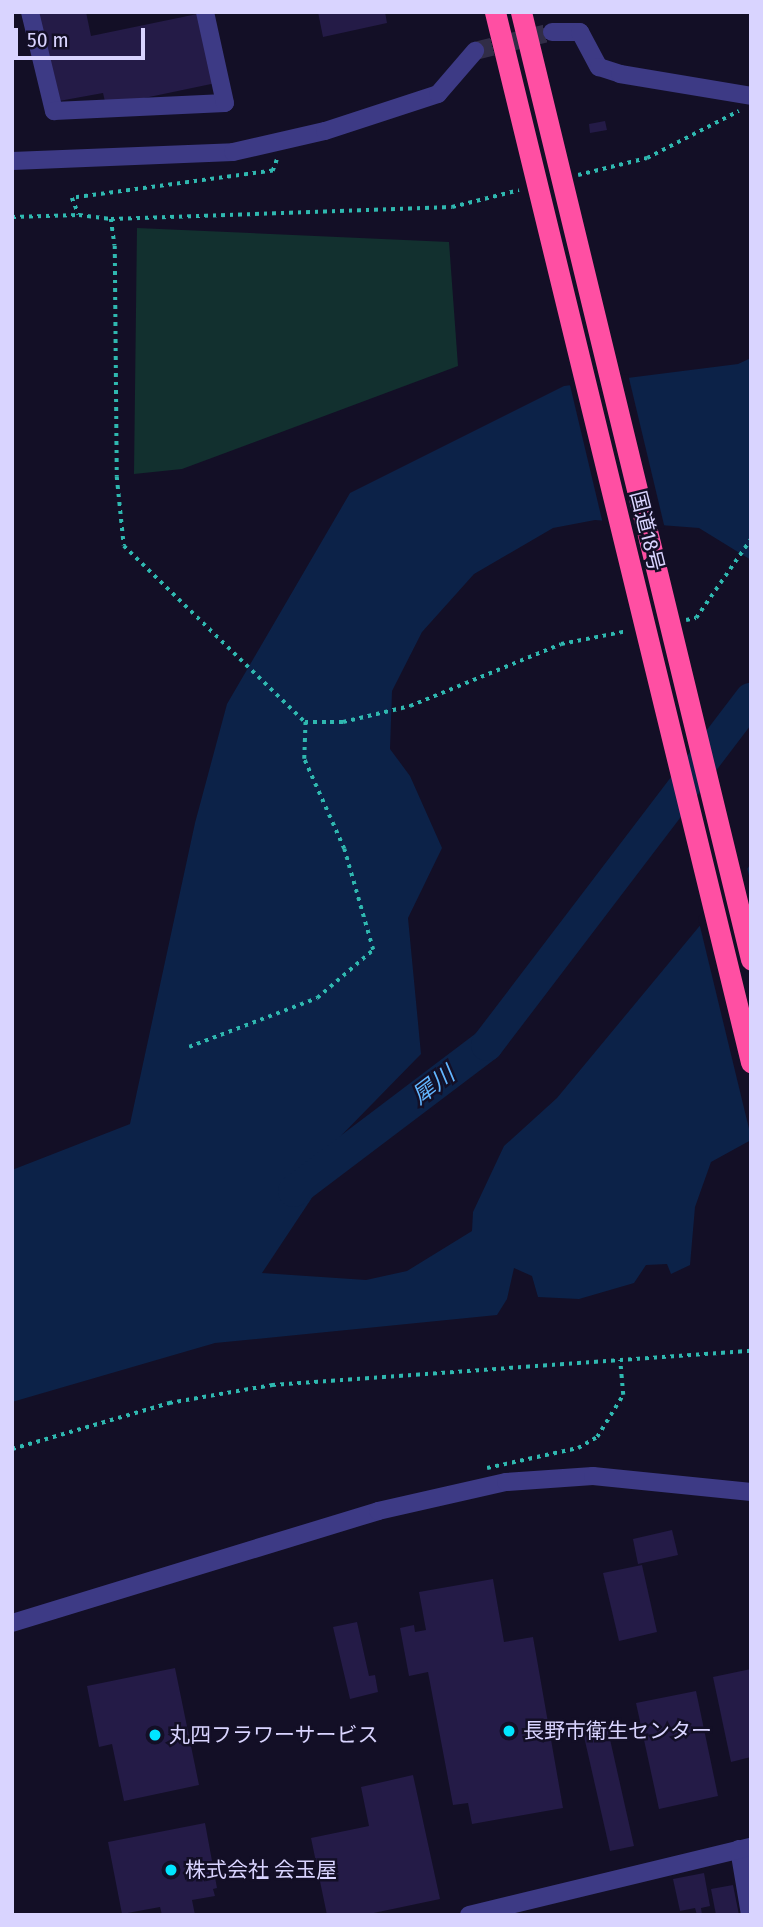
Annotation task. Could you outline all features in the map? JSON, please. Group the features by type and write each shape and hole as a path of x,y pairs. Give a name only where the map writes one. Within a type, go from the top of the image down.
{"highway":[{"name":"国道18号","path":"495,12 751,1062"},
{"name":"国道18号","path":"521,12 751,959"}],"street":[{"path":"30,12 54,111 225,103 205,12"},
{"path":"552,32 580,32 599,67 620,74 751,96"},
{"path":"12,161 233,152 284,141 391,113 439,94 475,51"},
{"path":"12,1623 463,1490 593,1476 751,1492"},
{"path":"469,1915 745,1848 750,1915"}],"path":[{"path":"569,178 647,158 751,105"},
{"path":"79,215 72,198 273,171 284,141"},
{"path":"12,217 79,215 111,219 453,207 530,187"},
{"path":"111,219 115,246 117,477 124,546 304,722 343,722 410,706 561,643 628,631"},
{"path":"682,620 696,618 751,539"},
{"path":"189,1047 317,998 373,950 344,849 304,759 304,722"},
{"path":"12,1448 169,1403 272,1385 751,1351"},
{"path":"463,1490 490,1465 578,1448 597,1437 624,1395 620,1360"}],"green space":[{"path":"137,228 449,242 458,366 182,469 134,474"}],"water":[{"path":"751,358 751,560 699,528 595,520 553,528 474,574 422,632 392,691 390,749 410,776 442,848 408,918 421,1054 330,1147 327,1175 262,1273 366,1280 407,1271 472,1231 473,1212 504,1146 557,1098 751,864 751,1140 711,1162 695,1207 690,1265 671,1274 667,1264 646,1265 634,1283 579,1299 538,1297 532,1276 514,1268 507,1299 497,1315 215,1343 12,1402 12,1170 130,1124 195,823 227,704 350,493 564,386 738,364"}],"pier":[{"path":"628,374 665,529 603,524 569,381"},
{"path":"746,864 751,883 751,1137 698,918"}],"building":[{"path":"35,12 86,12 91,36 202,13 216,83 106,106 103,93 59,101"},
{"path":"318,12 385,12 387,23 323,37"},
{"path":"605,121 607,130 590,133 589,124"},
{"path":"672,1530 678,1555 638,1564 633,1539"},
{"path":"642,1565 657,1632 619,1641 603,1573"},
{"path":"493,1579 504,1642 533,1637 563,1808 472,1824 468,1803 453,1805 428,1672 409,1676 400,1628 414,1625 415,1632 426,1630 419,1592"},
{"path":"357,1622 369,1676 375,1675 378,1692 350,1699 333,1627"},
{"path":"175,1668 199,1785 124,1801 112,1744 99,1747 87,1686"},
{"path":"751,1669 751,1757 731,1762 713,1677"},
{"path":"696,1691 718,1796 659,1809 636,1703"},
{"path":"607,1726 634,1846 610,1851 583,1732"},
{"path":"413,1775 440,1899 364,1915 327,1915 311,1838 369,1826 361,1787"},
{"path":"205,1823 217,1888 213,1889 215,1896 192,1900 195,1915 162,1915 160,1907 122,1914 108,1842"},
{"path":"704,1873 710,1906 701,1908 702,1915 697,1915 695,1908 680,1911 673,1879"},
{"path":"733,1885 739,1915 716,1915 711,1889"}],"waterway":[{"name":"犀川","path":"294,1191 487,1045 751,699"}],"tunnel":[{"path":"475,51 552,32"}],"place":[{"name":"長野市衛生センター","path":"509,1731"},
{"name":"丸四フラワーサービス","path":"155,1735"},
{"name":"株式会社 会玉屋","path":"171,1870"}]}
